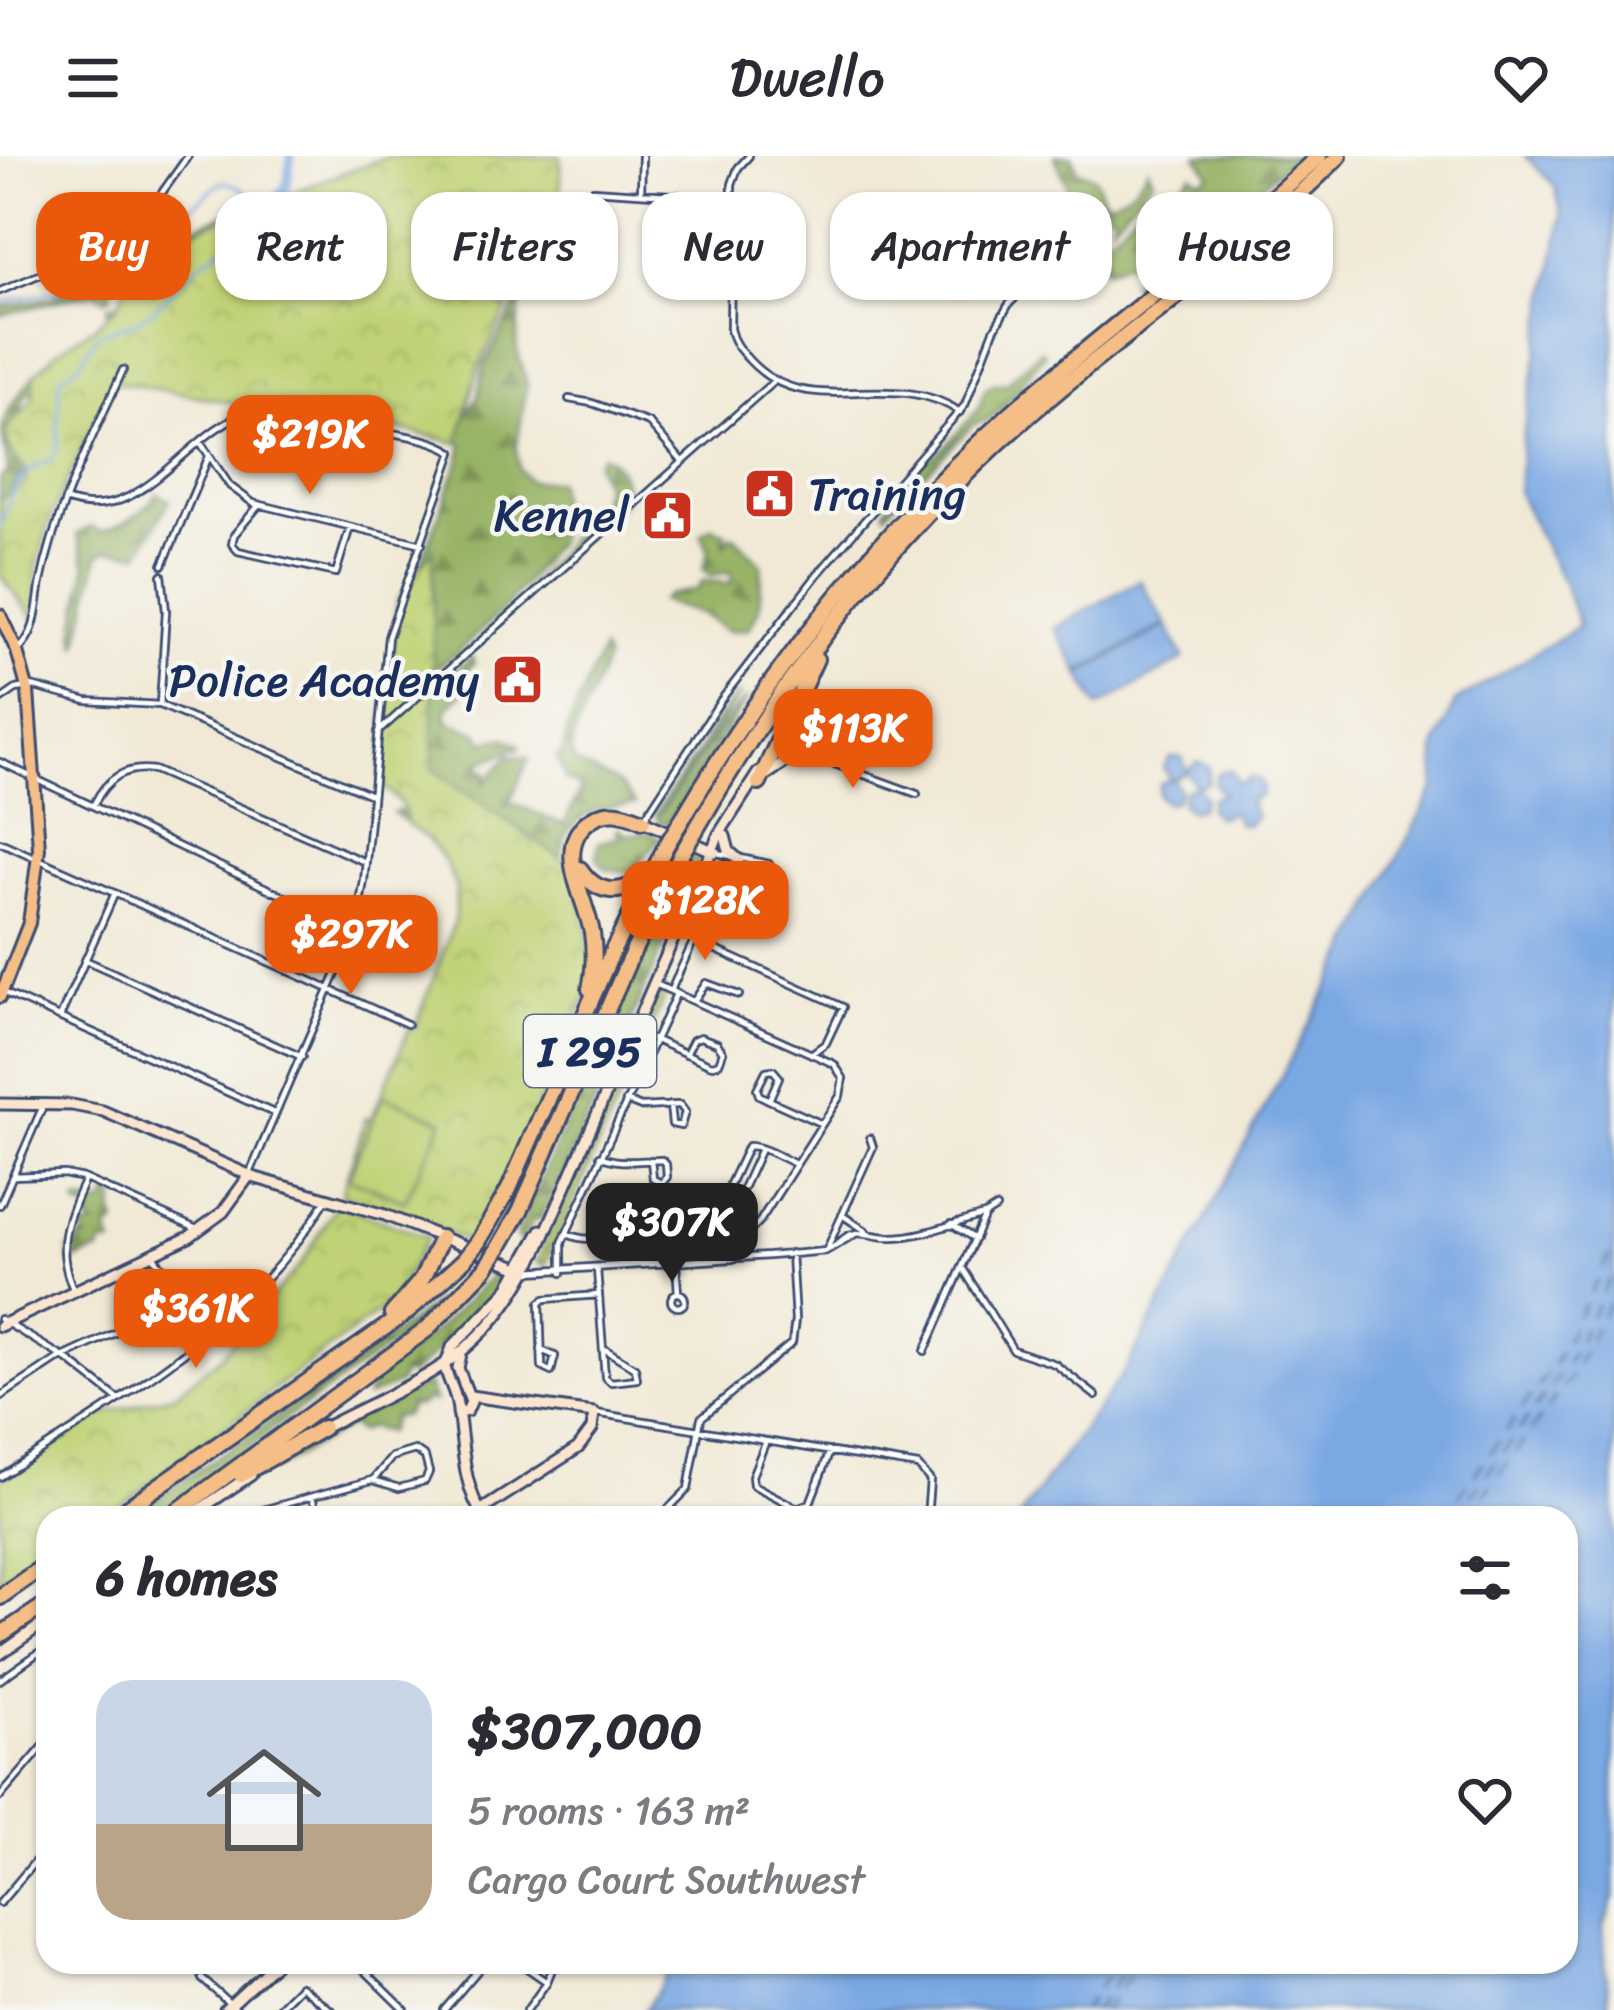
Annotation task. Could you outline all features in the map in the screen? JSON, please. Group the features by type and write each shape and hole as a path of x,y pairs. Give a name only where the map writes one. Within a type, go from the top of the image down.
{"highway":[{"name":"I 295","path":"130,1506 415,1306 464,1260 506,1197 613,950 665,845 713,765 826,601 870,546 932,482 1319,156"},
{"name":"I 295","path":"189,1506 420,1334 493,1260 520,1211 636,944 682,853 797,672 860,591 917,527 1039,407 1174,295 1208,276 1250,242 1267,220 1339,156"},
{"path":"759,783 826,642 917,527"},
{"path":"551,1093 587,999 593,968 591,924 572,859 574,842 584,824 602,814 619,812 642,823"},
{"path":"642,823 614,817 587,829 578,859 589,881 606,890 629,888 646,875 665,845"},
{"path":"328,1368 406,1300 441,1238"},
{"path":"192,1506 323,1428"},
{"path":"0,1597 36,1572"},
{"path":"0,1635 36,1612"}],"main road":[{"path":"0,615 27,686 39,859 29,923 1,993"}],"street":[{"path":"0,291 120,241 139,226 188,156"},
{"path":"593,190 641,193 642,156"},
{"path":"732,192 734,176 748,156"},
{"path":"732,300 732,336 737,348 773,382 799,392 911,393 960,412"},
{"path":"763,880 642,823 721,700 817,575 960,412 974,389 990,339 1013,300"},
{"path":"17,651 34,628 47,555 65,500 123,370"},
{"path":"377,733 773,382"},
{"path":"569,400 649,423 683,461"},
{"path":"2,1322 200,1231 223,1212 249,1176 355,930 390,630 453,456 450,448 274,408 246,413 117,504 94,508 65,500"},
{"path":"201,443 234,490 259,505 422,544"},
{"path":"163,566 209,456"},
{"path":"202,478 217,469"},
{"path":"259,505 233,536 238,551 336,573 350,526"},
{"path":"160,705 166,610 162,575"},
{"path":"0,700 27,686 87,701 160,705 371,795"},
{"path":"205,1506 323,1428 446,1366 499,1316 558,1200 727,819 776,743 917,794"},
{"path":"713,853 759,783 802,751"},
{"path":"0,762 355,930"},
{"path":"93,806 116,776 136,769 154,770 365,862"},
{"path":"724,836 737,864"},
{"path":"0,842 407,1024"},
{"path":"705,873 737,864 769,864"},
{"path":"60,1017 115,893"},
{"path":"562,1270 561,1246 694,940 843,1007 826,1043 812,1054"},
{"path":"86,960 302,1057"},
{"path":"694,1001 706,983 739,995"},
{"path":"655,984 836,1066 844,1081 841,1094 760,1221 738,1244 739,1258"},
{"path":"1,993 277,1114"},
{"path":"652,1039 686,1054 713,1065 723,1052 717,1043 698,1037 686,1054"},
{"path":"769,1100 779,1076 770,1069 757,1089 761,1097 822,1124"},
{"path":"625,1100 640,1107 670,1105"},
{"path":"0,1104 104,1111 249,1176 385,1215 523,1270 826,1251 845,1236 861,1232 893,1238 986,1215 997,1208"},
{"path":"0,1205 44,1105"},
{"path":"826,1251 873,1147 870,1138"},
{"path":"761,1149 741,1193 731,1194 729,1184 750,1145 761,1149 796,1164"},
{"path":"600,1156 615,1162 651,1160"},
{"path":"13,1176 64,1174 85,1179 200,1231"},
{"path":"74,1291 63,1261 62,1239 85,1179"},
{"path":"0,1477 215,1330 276,1269 328,1198"},
{"path":"842,1215 861,1232"},
{"path":"925,1351 986,1215"},
{"path":"566,1234 579,1239 628,1236 634,1224 627,1219 600,1221 595,1238"},
{"path":"951,1224 975,1238"},
{"path":"671,1506 688,1489 705,1413 791,1342 795,1320 791,1253"},
{"path":"152,1255 215,1330"},
{"path":"493,1260 506,1277 501,1298"},
{"path":"676,1262 678,1293"},
{"path":"962,1267 1011,1347 1054,1364 1096,1396"},
{"path":"597,1268 603,1348 608,1381 637,1379 635,1368 603,1348"},
{"path":"523,1270 450,1349 446,1366 470,1396 924,1469 930,1482 927,1506"},
{"path":"541,1350 538,1308 542,1301 599,1295"},
{"path":"0,1396 63,1357 189,1299"},
{"path":"2,1322 63,1357 118,1399"},
{"path":"461,1354 455,1379 458,1413 466,1479 475,1506"},
{"path":"426,1378 455,1379"},
{"path":"458,1413 470,1408 470,1396"},
{"path":"495,1506 578,1448 592,1429 594,1413"},
{"path":"766,1441 752,1484 796,1506"},
{"path":"278,1506 373,1480 400,1488 423,1482 429,1472 425,1457 415,1450 395,1455 373,1480"},
{"path":"804,1506 810,1503 830,1451"},
{"path":"312,1497 315,1506"},
{"path":"0,1654 36,1628"},
{"path":"0,1681 36,1655"},
{"path":"0,1797 36,1755"},
{"path":"0,1903 36,1860"},
{"path":"202,1979 231,2008 265,1974"},
{"path":"366,1974 405,2010"},
{"path":"444,2010 475,1974"},
{"path":"535,1974 547,1982"},
{"path":"527,2010 550,1974"},
{"path":"276,2010 299,1986 332,2010"}],"green space":[{"path":"388,156 561,156 560,192 411,192 411,300 491,300 507,308 478,369 458,443 379,425 375,407 360,416 340,419 289,405 242,404 117,382 110,387 49,522 37,566 34,618 0,575 0,499 24,484 28,472 4,436 29,405 34,375 120,300 191,300 191,231 215,222 215,300 387,300 387,192 293,192"},
{"path":"1055,156 1072,156 1078,171 1096,180 1101,192 1070,192"},
{"path":"1197,156 1295,156 1254,192 1174,192 1192,174 1201,180 1209,172"},
{"path":"1148,168 1153,179 1136,192 1112,224 1112,200 1132,190"},
{"path":"1136,210 1136,266 1126,261 1112,267 1112,234"},
{"path":"215,218 215,240 191,260 191,228"},
{"path":"40,300 61,300 0,315 0,307"},
{"path":"142,300 25,395 18,421 30,468 16,481 0,510 0,478 7,473 3,427 8,413 47,364 105,319 111,311 108,306"},
{"path":"521,300 516,346 527,385 516,449 519,469 529,481 557,481 558,540 504,609 384,720 395,632 460,459 459,424 478,397 484,366"},
{"path":"1041,350 1045,354 1004,406 974,424 886,513 919,466 942,450 978,410 986,388 1006,384"},
{"path":"602,455 622,474 622,503 601,517 526,592 569,540 567,503 573,528 577,508 591,513 598,507 605,486 596,463"},
{"path":"157,494 170,500 139,554 107,550 98,556 78,647 75,634 86,566 77,534 91,527 101,532 125,522"},
{"path":"712,526 725,533 724,546 730,536 735,537 762,565 759,608 749,629 727,631 704,615 661,601 668,595 696,590 703,581 732,583 731,572 710,575 703,569 709,550 701,534"},
{"path":"433,549 433,770 575,868 596,974 489,1217 468,1242 397,1211 341,1195 366,1118 371,1120 410,1027 415,1028 455,920 456,887 444,860 428,839 407,824 402,805 380,783 397,601"},
{"path":"602,650 606,660 573,737 571,753 575,762 620,785 635,804 588,814 565,836 497,1194 469,1241 409,1215 457,888 442,854 394,813 425,822 381,783 418,701 472,657 474,663 459,679 461,694 447,709 447,722 476,732 486,742 504,737 519,744 520,748 481,761 480,768 487,772 484,784 509,755 529,758 510,802 564,825 582,787 566,780 557,757"},
{"path":"740,693 657,818 655,813 711,727"},
{"path":"747,698 667,824 657,818 725,722"},
{"path":"619,828 627,835 647,832 660,838 632,872 606,869 597,858 599,843 621,836 616,831"},
{"path":"691,853 700,856 698,866 580,1137 540,1219 535,1217 521,1242 516,1235 628,981 641,964 643,949"},
{"path":"659,990 666,993 545,1265 537,1262"},
{"path":"383,1095 443,1121 405,1201 348,1178"},
{"path":"108,1194 115,1197 116,1224 108,1229 112,1244 103,1243 99,1251 70,1262 69,1249 80,1238 86,1239 82,1228 94,1226 88,1221 91,1213 78,1202 104,1205"},
{"path":"337,1204 428,1237 391,1302 120,1506 36,1506 36,1565 0,1589 0,1480 103,1414 176,1394 221,1356 302,1263"},
{"path":"469,1271 427,1316 267,1433 183,1504 146,1506 357,1361 438,1301"},
{"path":"495,1272 501,1281 480,1313 410,1375 403,1372 399,1383 367,1397 371,1380 441,1326"},
{"path":"428,1384 435,1403 431,1398 410,1405 405,1415 393,1417 388,1432 370,1427 359,1432 351,1425 273,1470 267,1468 316,1434"}],"water":[{"path":"1525,156 1614,156 1614,1898 1603,1928 1609,2010 645,2010 668,1974 1578,1974 1578,1506 1028,1506 1126,1369 1435,787 1435,748 1455,702 1579,626 1518,493 1523,435 1562,216 1555,186"},
{"path":"1140,580 1166,624 1079,672 1055,628"},
{"path":"1167,626 1184,659 1098,707 1080,674"},
{"path":"1170,757 1182,757 1187,771 1198,762 1209,767 1209,782 1197,787 1205,797 1201,808 1189,810 1182,804 1184,791 1196,786 1187,772 1173,780 1180,790 1176,801 1167,803 1158,796 1159,784 1171,779 1163,768"},
{"path":"1231,770 1239,784 1251,777 1263,788 1261,796 1249,801 1256,816 1247,825 1238,823 1232,811 1218,818 1209,810 1212,798 1223,794 1215,785 1216,777"}],"waterway":[{"path":"281,192 287,185 291,156"},
{"path":"0,302 64,290 97,275 108,261 146,243 222,182 271,205 235,240 200,263 155,309 135,322 97,335 80,363 60,378 57,451 23,477 0,527"}],"ferry route":[{"path":"1452,1506 1552,1367 1614,1247"},
{"path":"1464,1506 1565,1367 1614,1270"},
{"path":"1476,1506 1572,1375 1614,1292"},
{"path":"1082,2010 1109,1974"},
{"path":"1095,2010 1122,1974"},
{"path":"1104,2010 1131,1974"}],"place":[{"name":"Training","path":"769,494"},
{"name":"Kennel","path":"668,515"},
{"name":"Police Academy","path":"518,680"}]}
